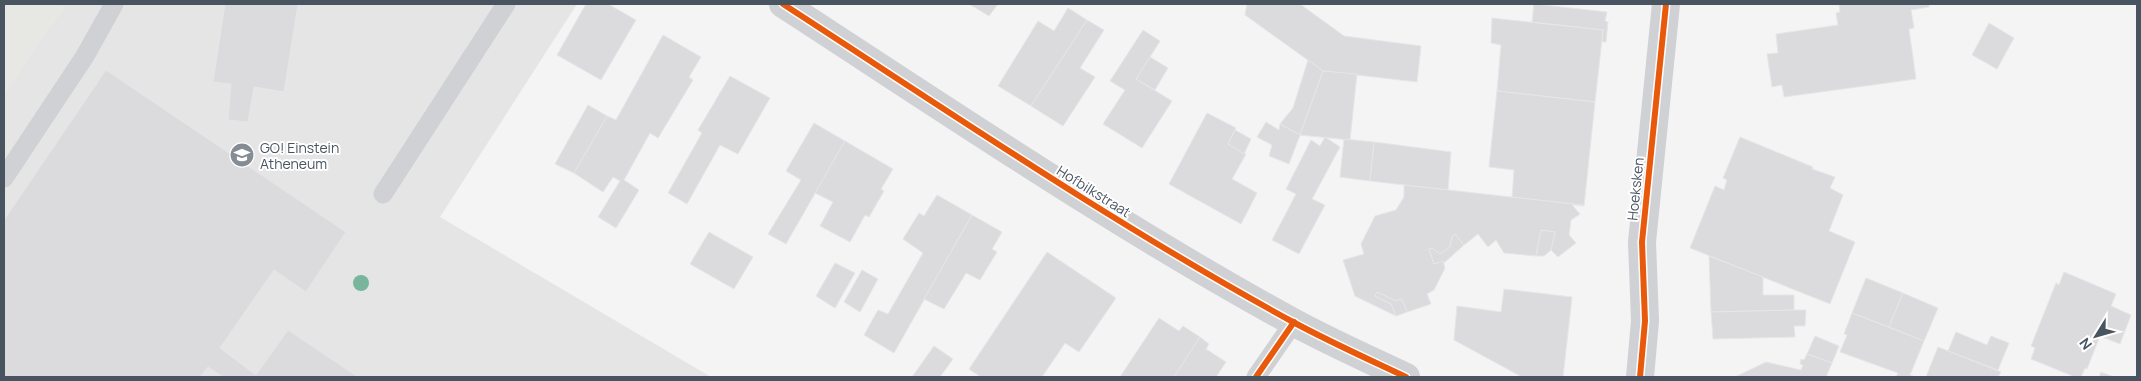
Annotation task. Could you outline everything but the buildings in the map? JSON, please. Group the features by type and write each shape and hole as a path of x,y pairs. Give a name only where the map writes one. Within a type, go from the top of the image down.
{"street":[{"name":"Hoeksken","path":"1640,377 1645,321 1642,242 1666,4"},
{"name":"Hofbilkstraat","path":"794,7 948,114 1113,217 1294,322 1406,377"}],"lane":[{"path":"4,178 85,56 114,4"},
{"path":"383,194 506,4"},
{"path":"1256,377 1294,322"}],"shaded area":[{"path":"4,4 66,4 4,93"},
{"name":"GO! Einstein Atheneum","path":"66,4 577,4 440,217 711,377 4,377 4,93"}],"cycle path":[{"path":"783,4 1035,168 1163,247 1293,322 1406,377"},
{"path":"1640,377 1645,321 1642,242 1666,4"},
{"path":"1256,377 1294,322"}],"place":[{"name":"GO! Einstein Atheneum","path":"242,155"}]}
